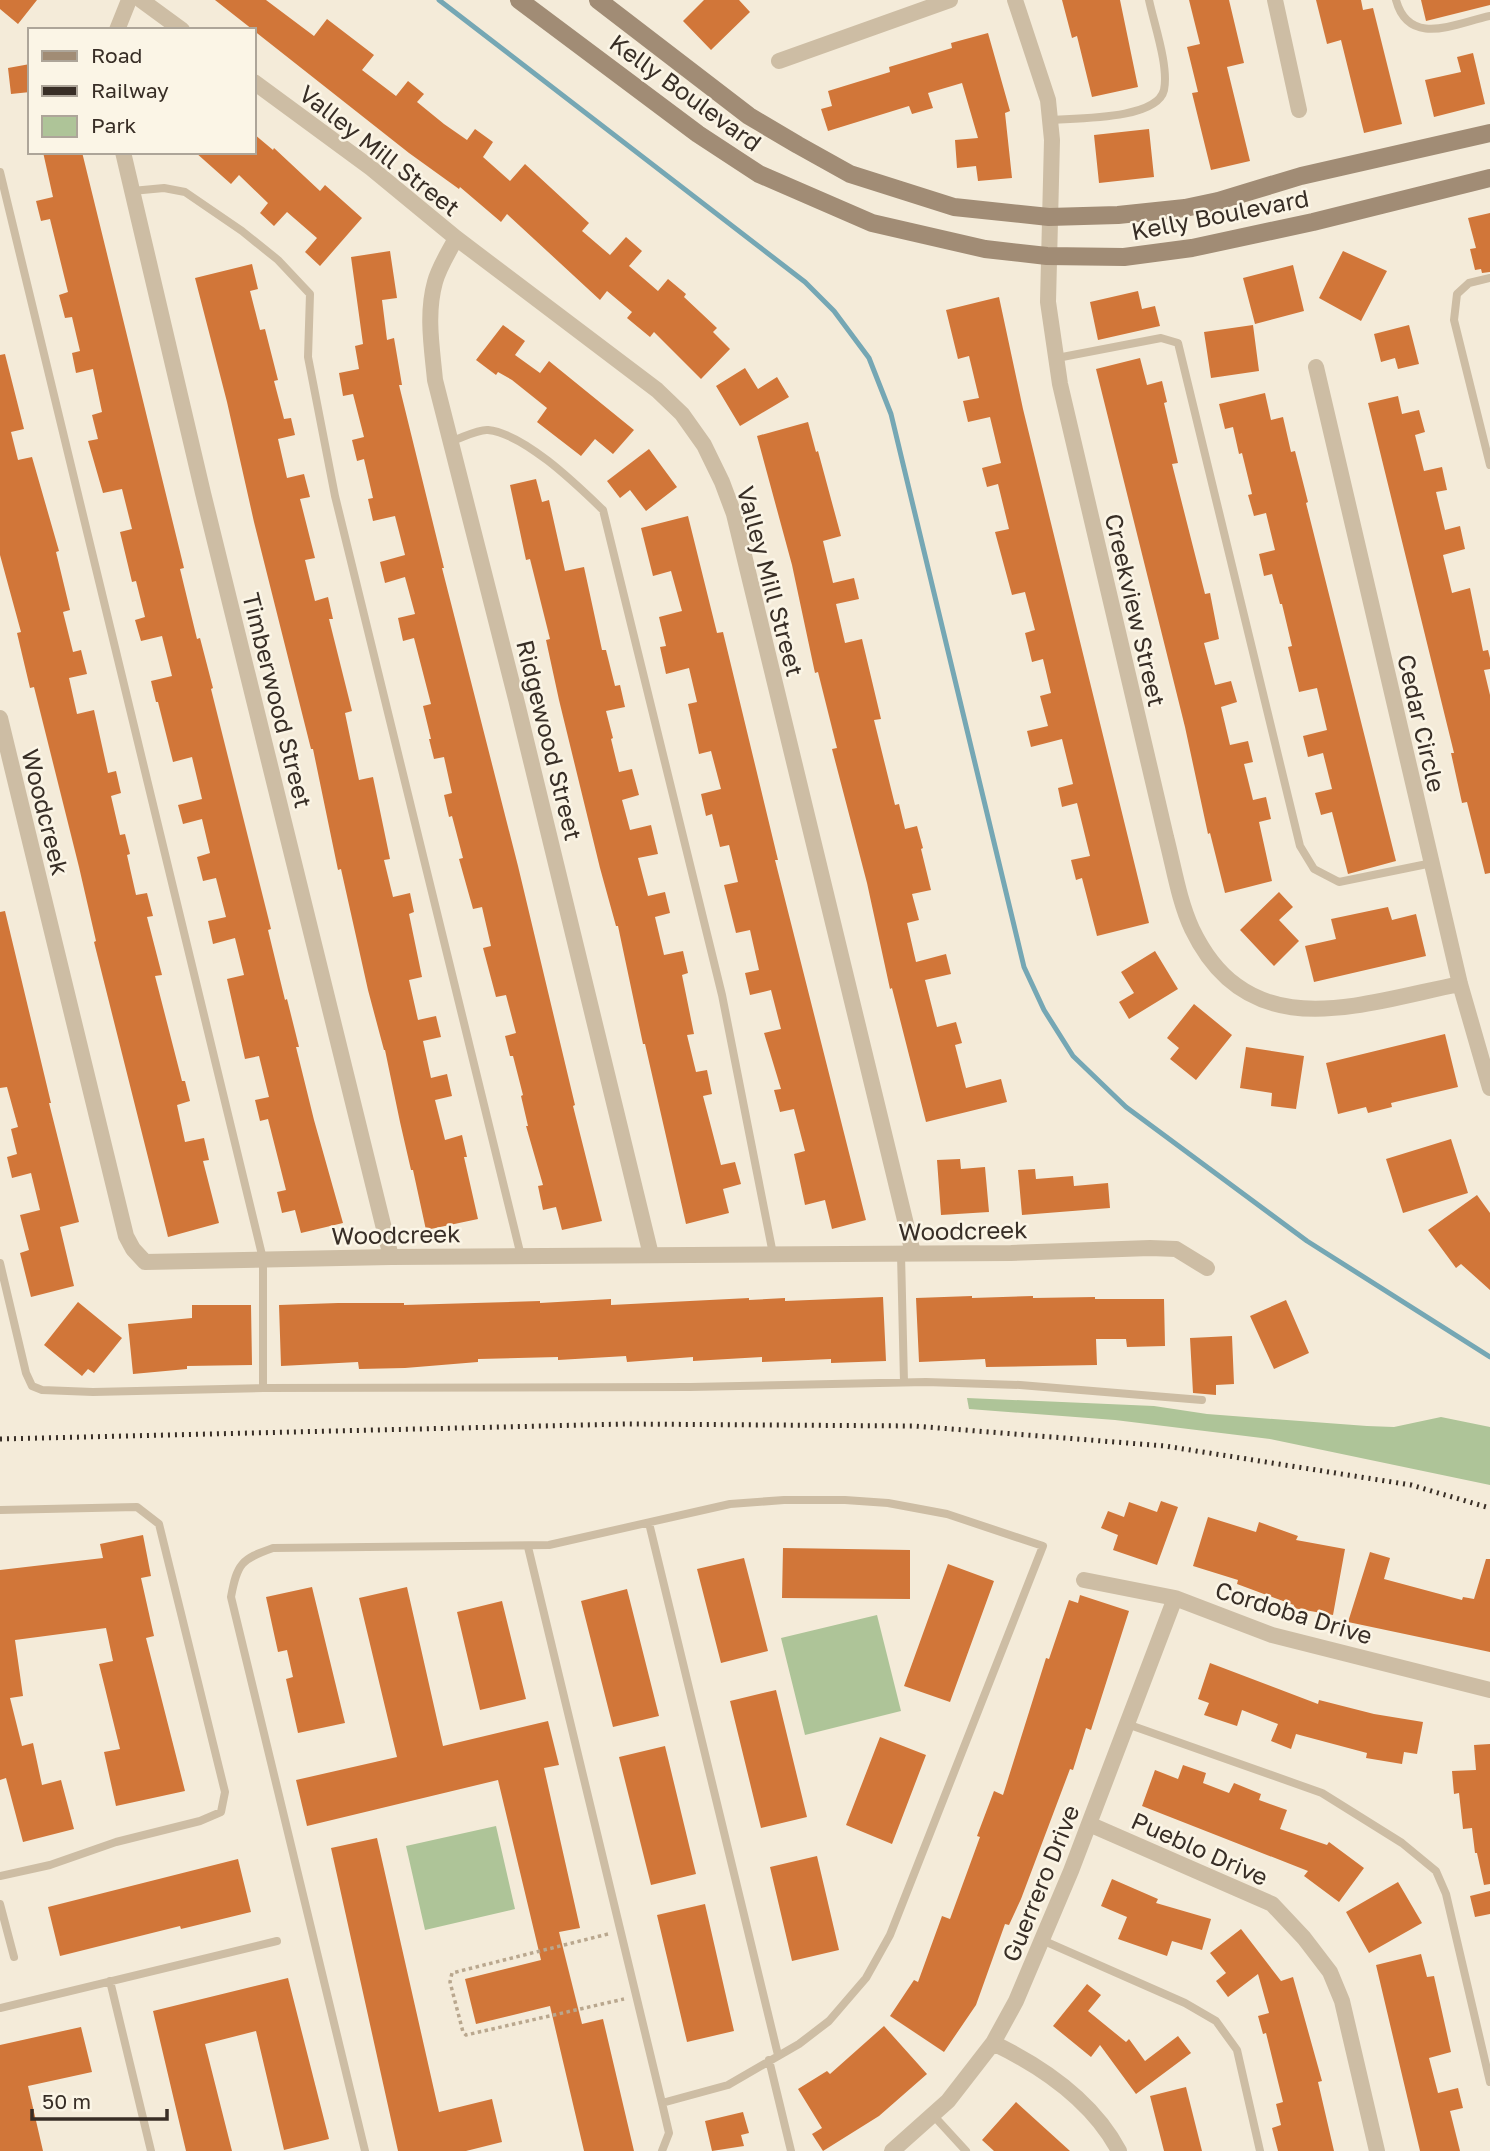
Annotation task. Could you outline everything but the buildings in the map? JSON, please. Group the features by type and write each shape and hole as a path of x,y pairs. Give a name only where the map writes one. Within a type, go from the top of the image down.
{"main road":[{"name":"Kelly Boulevard","path":"519,0 698,134 759,174 872,223 985,249 1048,256 1124,257 1192,248 1313,222 1490,178"},
{"name":"Kelly Boulevard","path":"598,0 749,116 850,174 954,207 1049,217 1118,215 1185,208 1301,176 1490,133"}],"street":[{"path":"118,28 129,0"},
{"path":"141,0 179,28"},
{"path":"779,61 950,0"},
{"name":"Creekview Street","path":"1015,0 1048,100 1052,140 1048,302 1055,358 1184,908 1202,947 1243,992 1265,1003 1301,1010 1334,1009 1460,984"},
{"path":"1275,0 1299,110"},
{"name":"Valley Mill Street","path":"256,83 371,168 456,238 657,390 682,414 704,445 734,514 907,1254"},
{"name":"Timberwood Street","path":"123,154 206,506 391,1257"},
{"name":"Ridgewood Street","path":"456,238 435,280 431,298 430,333 435,380 651,1255"},
{"name":"Cedar Circle","path":"1316,367 1460,984 1490,1087"},
{"name":"Woodcreek","path":"0,718 125,1236 145,1262 1176,1249 1207,1268"},
{"name":"Cordoba Drive","path":"1084,1580 1175,1598 1272,1634 1490,1690"},
{"name":"Guerrero Drive","path":"892,2151 948,2101 993,2043 1016,2001 1089,1824 1175,1598"},
{"name":"Pueblo Drive","path":"1089,1824 1272,1904 1304,1938 1330,1972 1342,2001 1377,2151"},
{"path":"993,2043 1023,2058 1079,2099 1111,2137 1119,2151"}],"lane":[{"path":"1050,120 1127,113 1158,102 1164,92 1165,78 1149,0"},
{"path":"1396,0 1404,18 1412,26 1422,29 1436,29 1490,16"},
{"path":"0,172 263,1259 263,1388"},
{"path":"132,191 164,188 185,192 242,231 278,260 310,294 308,357 335,496 521,1256"},
{"path":"1490,278 1469,283 1457,294 1454,320 1490,465"},
{"path":"1055,358 1161,338 1178,343 1300,846 1314,869 1339,882 1432,863"},
{"path":"452,441 486,430 507,436 559,468 603,510 722,995 773,1254"},
{"path":"904,1382 907,1254"},
{"path":"0,1263 26,1373 32,1386 42,1390 93,1392 263,1388 677,1387 904,1382 1020,1385 1202,1400"},
{"path":"365,2151 231,1597 236,1572 250,1556 273,1548 549,1545 730,1504 784,1500 888,1503 947,1514 1043,1546 890,1935 866,1978 829,2021 799,2043 728,2085 662,2103"},
{"path":"0,1510 137,1507 159,1524 225,1792 221,1812 200,1821 116,1842 50,1865 0,1876"},
{"path":"649,1522 778,2055"},
{"path":"528,1546 662,2103 668,2133 662,2151"},
{"path":"1127,1724 1322,1793 1402,1843 1436,1871 1446,1894 1490,2082"},
{"path":"0,1905 13,1957"},
{"path":"1042,1940 1185,2003 1216,2021 1237,2050 1260,2151"},
{"path":"0,2008 277,1941"},
{"path":"110,1981 151,2151"},
{"path":"769,2060 791,2151"},
{"path":"933,2115 967,2151"}],"path":[{"path":"621,1931 452,1973 450,1982 463,2032 467,2035 636,1997"}],"green space":[{"path":"967,1398 1154,1406 1207,1414 1367,1426 1394,1427 1441,1417 1490,1427 1490,1485 1270,1439 1115,1420 969,1409"},
{"path":"877,1615 901,1711 805,1735 781,1638"},
{"path":"496,1826 515,1909 425,1930 406,1846"}],"waterway":[{"path":"439,0 805,282 834,311 869,358 891,414 1024,967 1044,1010 1073,1056 1126,1107 1307,1241 1490,1357"}],"railway":[{"path":"0,1439 626,1424 914,1426 1165,1446 1411,1485 1490,1508"}]}
